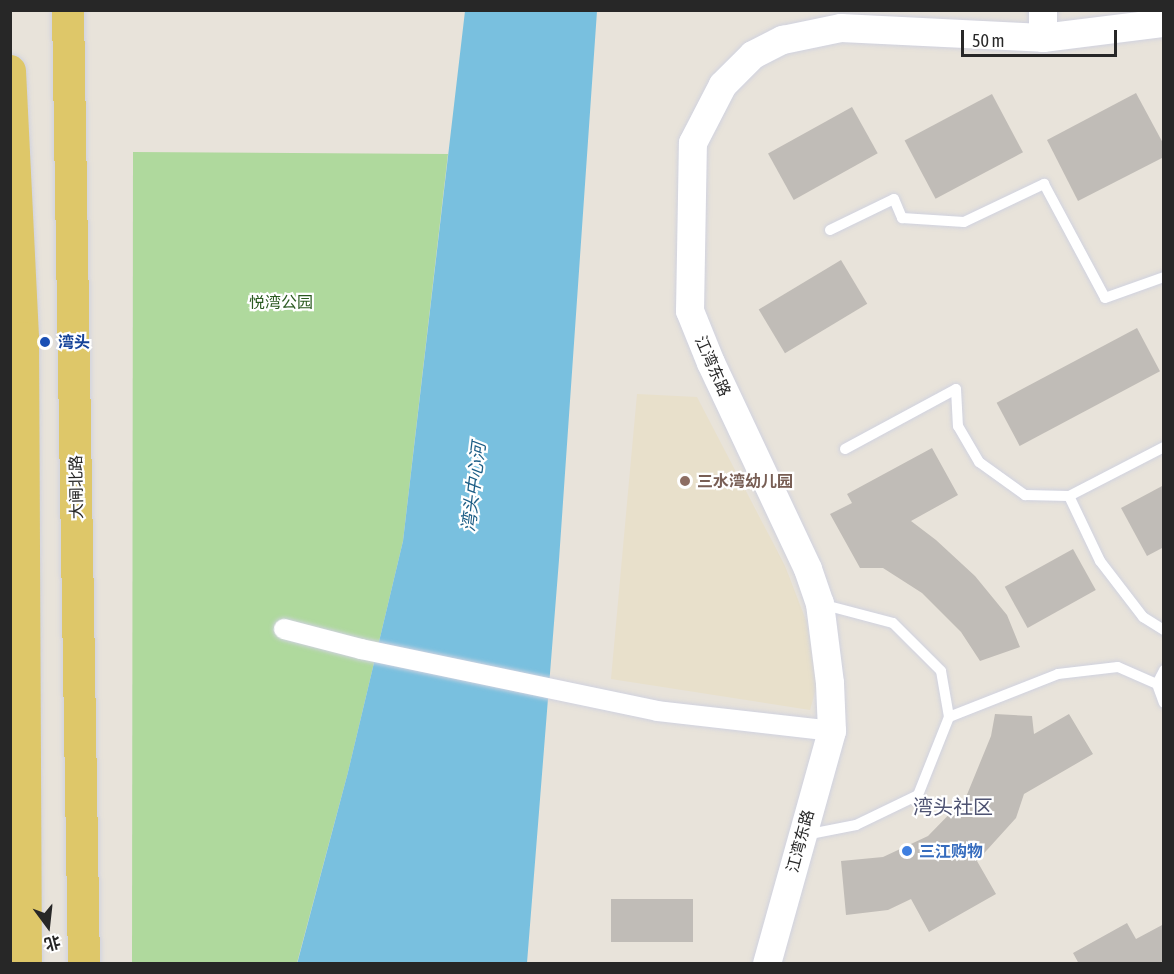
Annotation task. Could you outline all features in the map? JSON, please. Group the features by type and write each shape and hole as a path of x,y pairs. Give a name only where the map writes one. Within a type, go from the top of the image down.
{"main road":[{"name":"大闸北路","path":"68,10 84,963"},
{"path":"10,71 17,338 18,820 26,963"}],"street":[{"name":"江湾东路","path":"767,963 832,731 830,683 820,604 808,569 711,363 690,311 693,143 723,85 753,55 783,40 841,28 1164,23"},
{"path":"284,628 361,649 580,693 657,711 832,731"}],"lane":[{"path":"830,230 894,199 902,218 964,222 1044,184 1105,298 1164,277"},
{"path":"845,449 956,389 958,426 979,462 1025,495 1069,496 1164,447"},
{"path":"1069,496 1100,561 1143,617 1164,630"},
{"path":"801,835 856,825 918,795 949,717 941,671 892,623 820,604"},
{"path":"949,717 1058,674 1118,667 1157,684 1164,703"},
{"path":"1157,684 1164,670"}],"shaded area":[{"name":"三水湾幼儿园","path":"637,394 697,397 785,566 807,623 817,685 810,710 611,679"}],"green space":[{"name":"悦湾公园","path":"133,152 448,154 403,541 348,772 297,963 132,964"}],"water":[{"name":"湾头中心河","path":"465,11 597,11 559,560 527,963 297,964 348,772 403,541"}],"building":[{"path":"1136,93 1164,145 1164,157 1078,201 1047,140"},
{"path":"992,94 1023,152 936,199 905,140"},
{"path":"852,107 878,153 794,200 768,154"},
{"path":"841,260 867,304 785,353 759,309"},
{"path":"1137,328 1160,371 1020,446 997,403"},
{"path":"932,448 958,495 911,521 936,540 975,576 1007,615 1020,647 980,661 961,632 922,593 883,568 860,568 830,514 852,503 847,494"},
{"path":"1164,485 1164,547 1147,556 1121,508"},
{"path":"1073,549 1096,590 1028,628 1005,587"},
{"path":"995,714 1032,716 1034,734 1069,714 1093,754 1024,794 1016,818 977,861 996,894 929,932 911,899 888,910 846,915 841,861 883,857 928,836 966,797 991,736"},
{"path":"611,899 693,899 693,942 611,942"},
{"path":"1127,923 1136,939 1164,924 1164,964 1079,964 1073,953"}],"place":[{"name":"湾头","path":"45,342"},
{"name":"三水湾幼儿园","path":"685,481"},
{"name":"三江购物","path":"907,851"}],"district":[{"name":"湾头社区","path":"953,806"}]}
